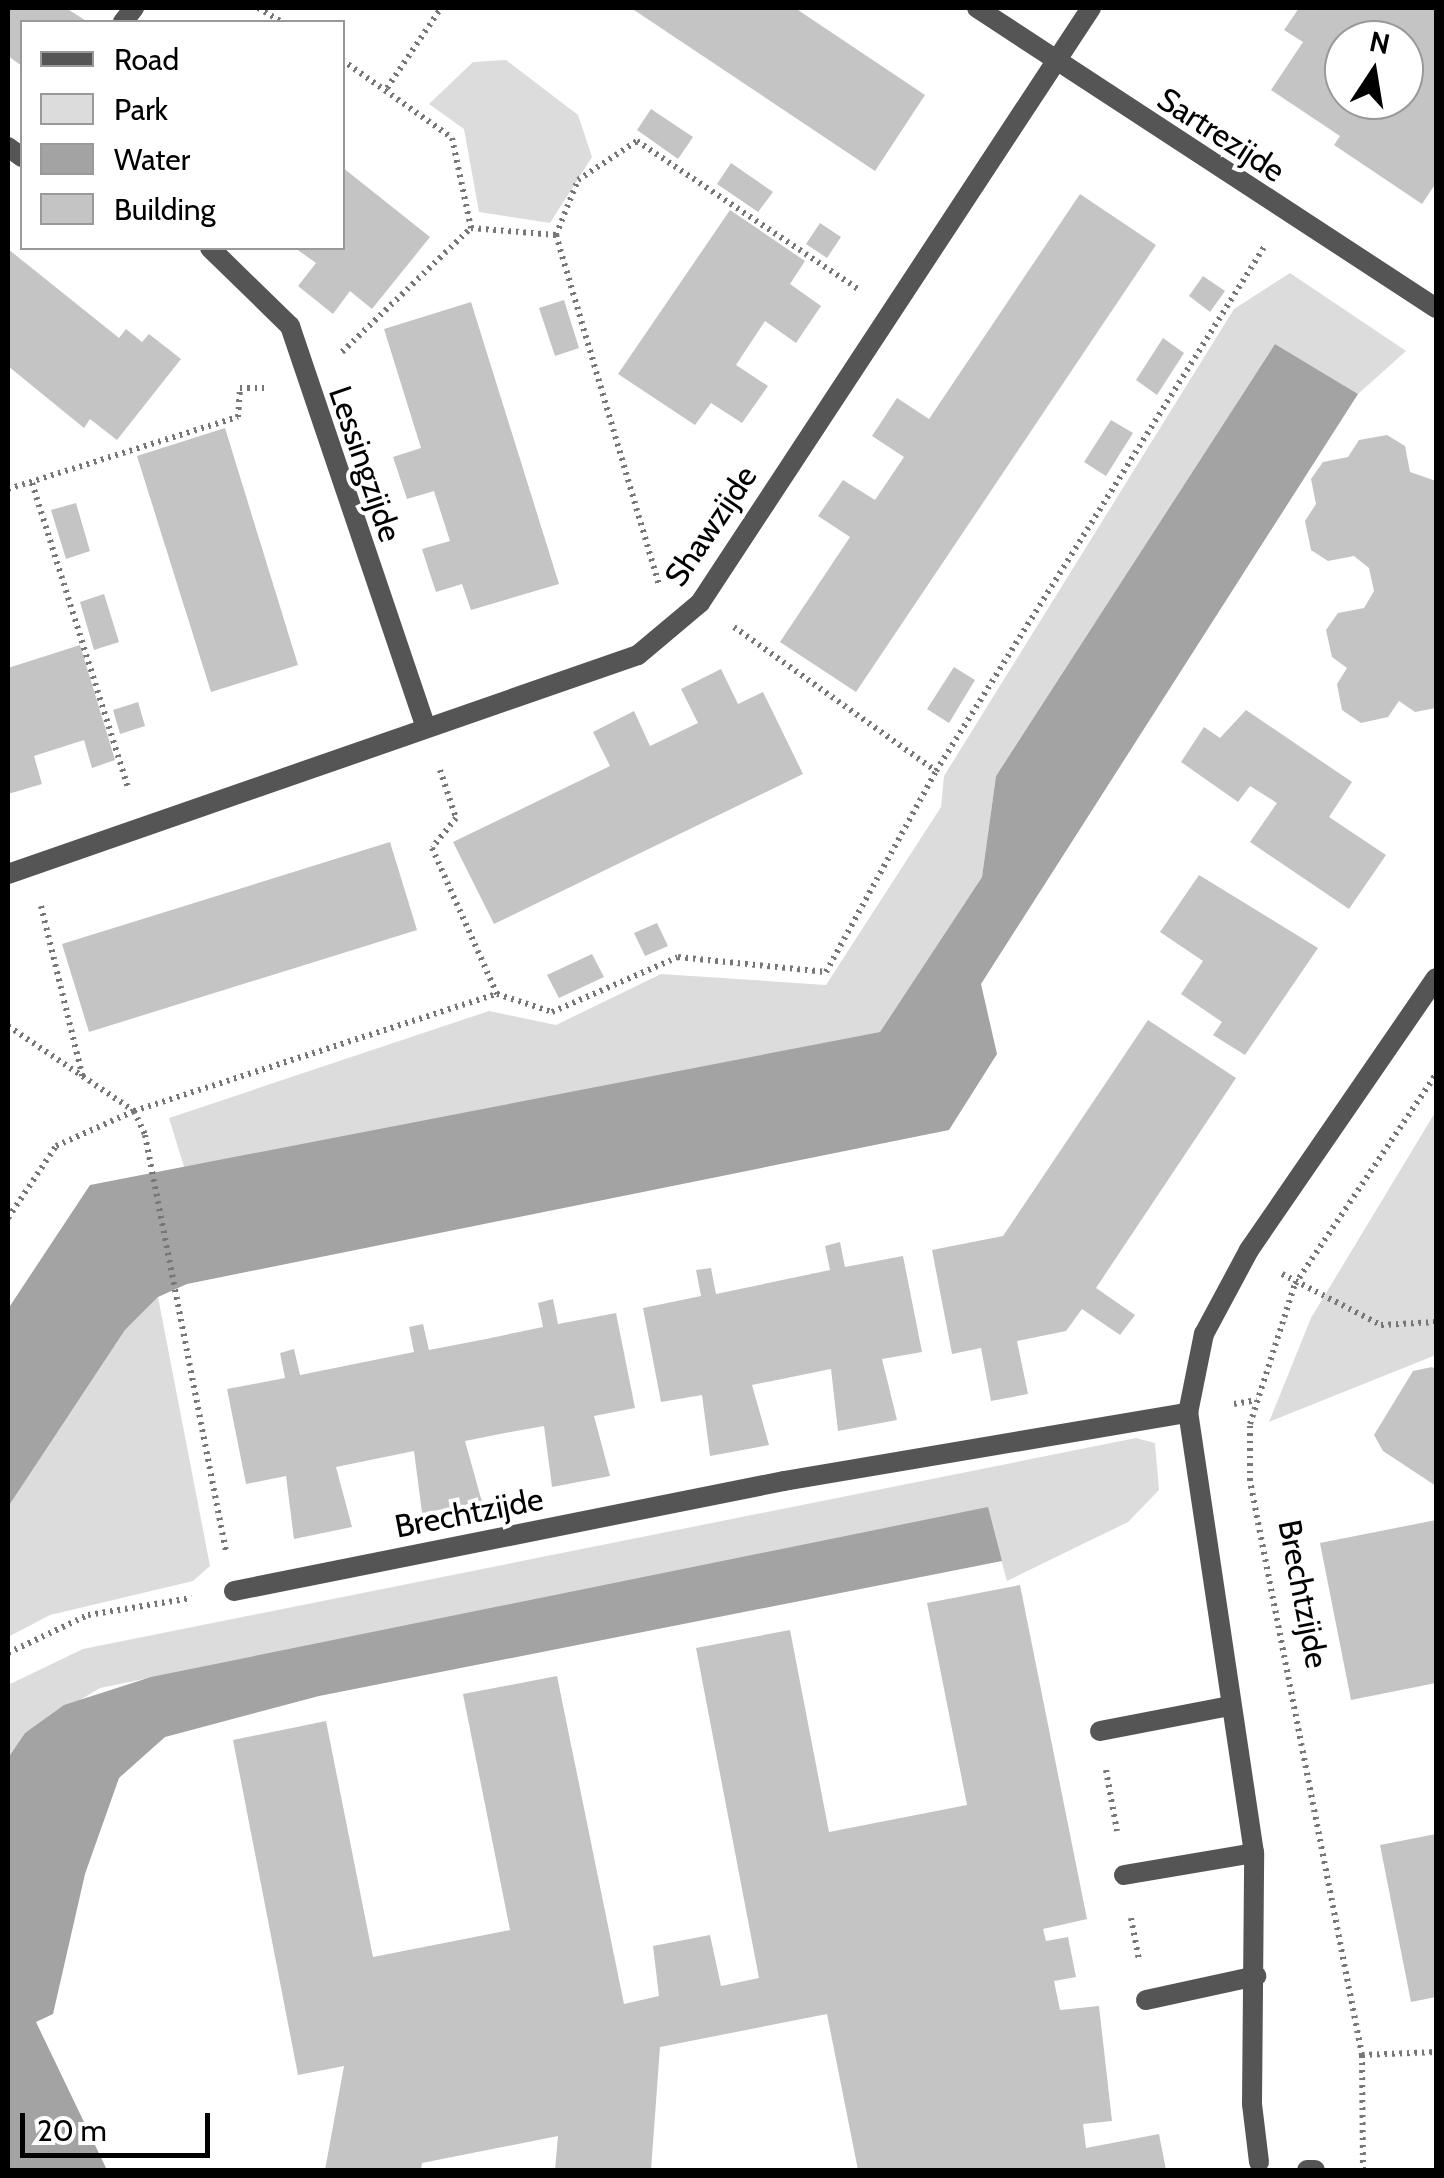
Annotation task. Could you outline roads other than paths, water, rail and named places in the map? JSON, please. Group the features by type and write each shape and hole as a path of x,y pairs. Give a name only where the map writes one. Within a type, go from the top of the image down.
{"street":[{"name":"Sartrezijde","path":"977,8 1285,213 1436,308"},
{"name":"Shawzijde","path":"8,874 142,831 426,726 638,654 700,603 1052,59 1091,8"},
{"name":"Lessingzijde","path":"212,250 290,326 306,387 426,726"},
{"path":"1260,2166 1252,2104 1254,1853 1188,1413 1204,1334 1249,1250 1436,978"},
{"name":"Brechtzijde","path":"234,1591 784,1480 1188,1413"},
{"path":"1100,1730 1230,1706"},
{"path":"1124,1876 1254,1853"},
{"path":"1146,2000 1256,1976"}],"water":[{"path":"1275,344 1358,394 981,984 997,1054 949,1130 187,1284 158,1297 125,1330 8,1507 8,1309 90,1185 880,1032 982,877 996,776"},
{"path":"988,1507 1002,1561 319,1696 165,1737 119,1778 85,1874 53,2014 36,2022 107,2170 8,2170 8,1758 25,1733 64,1705 151,1677"}]}
